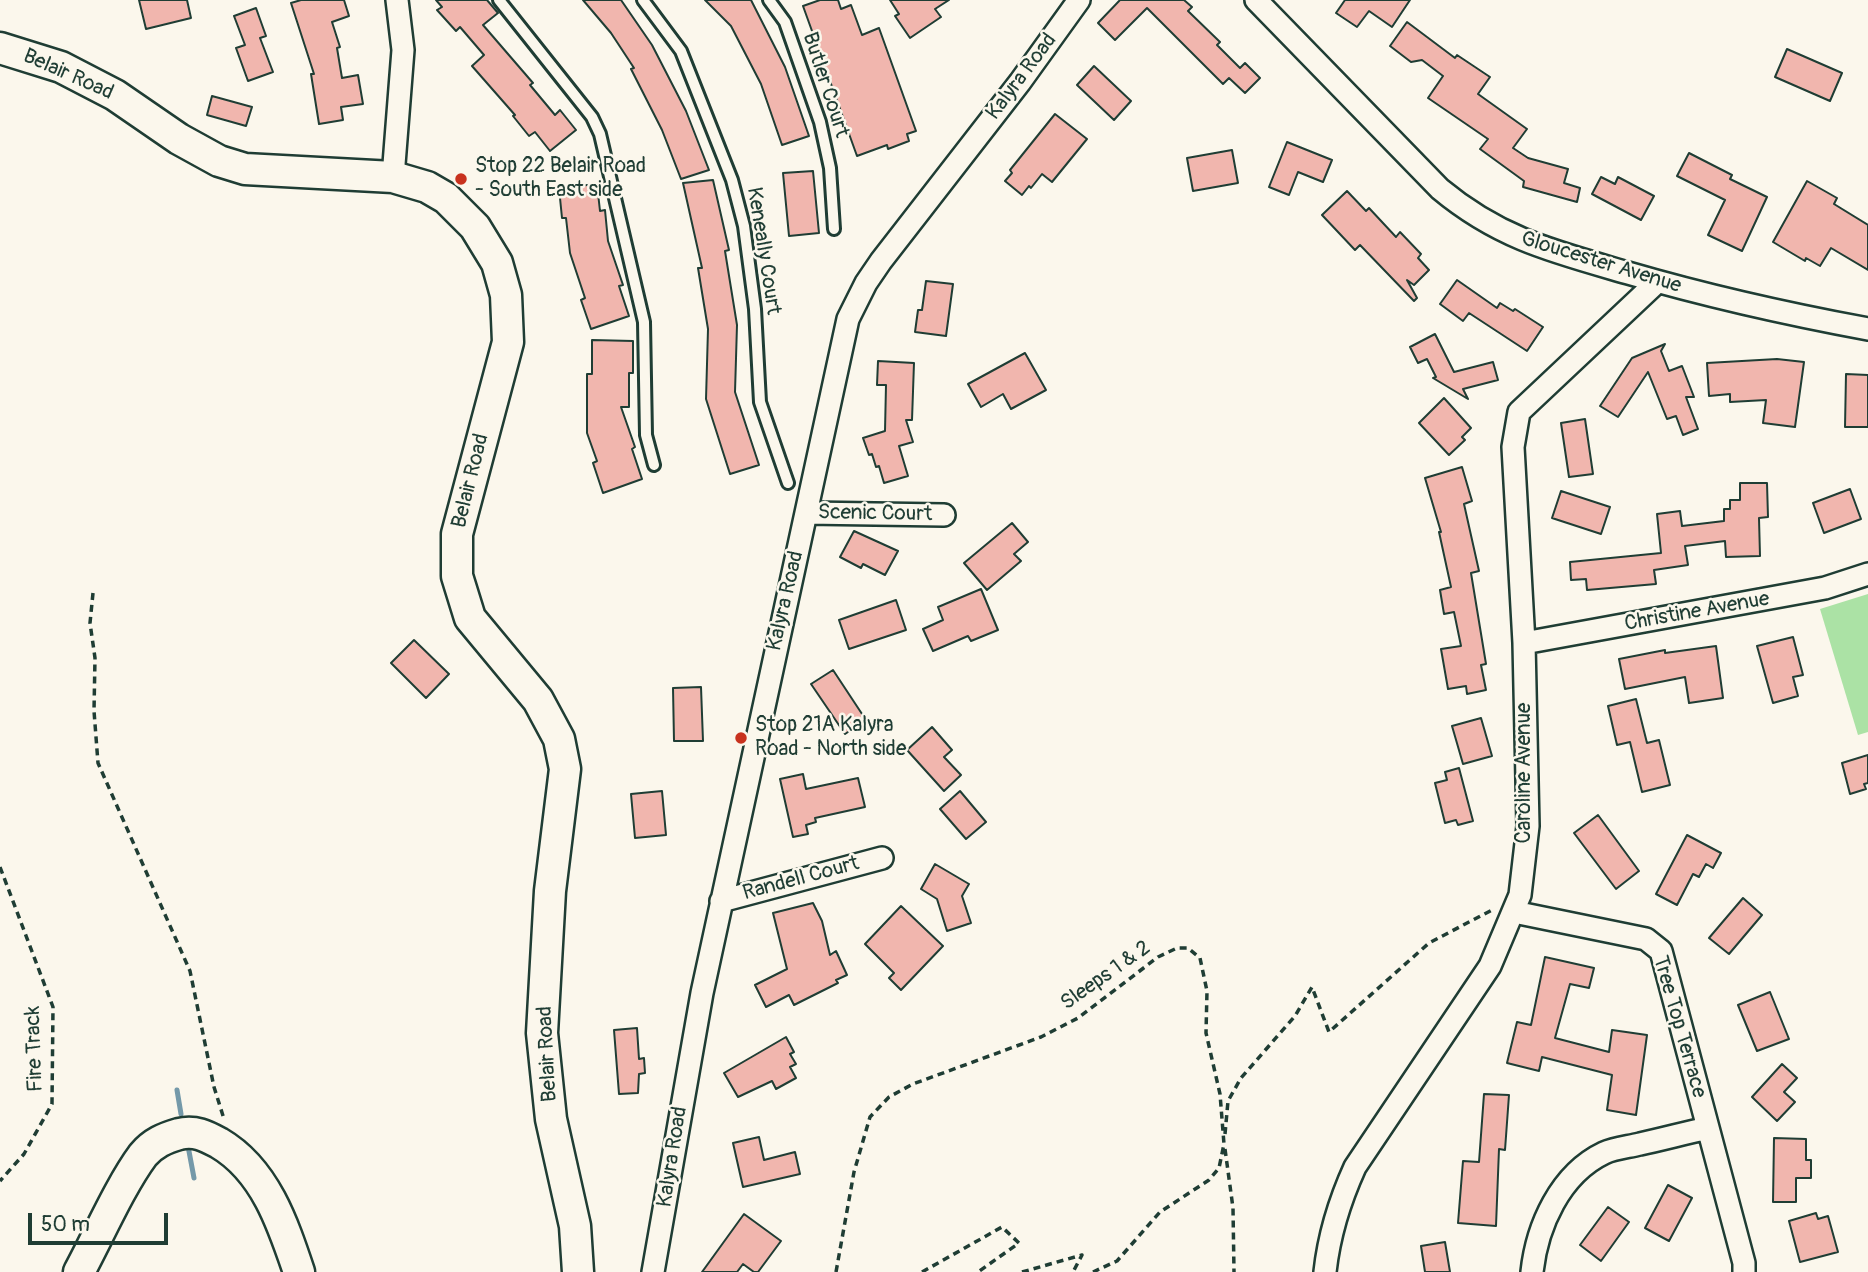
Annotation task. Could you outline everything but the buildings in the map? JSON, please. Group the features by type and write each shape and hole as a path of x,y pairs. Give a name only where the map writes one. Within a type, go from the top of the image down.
{"main road":[{"name":"Belair Road","path":"0,47 61,67 115,95 180,139 219,161 245,169 393,177 426,187 446,198 475,227 497,263 506,295 508,342 457,534 457,576 470,618 538,700 559,739 565,769 550,891 542,1033 551,1119 575,1226 578,1272"},
{"path":"79,1272 144,1154 163,1138 187,1132 203,1134 240,1157 265,1190 284,1228 299,1272"}],"street":[{"path":"393,177 403,50 397,0"},
{"name":"Kalyra Road","path":"653,1272 685,1078 721,901 848,319 881,261 1020,82 1079,0"},
{"name":"Gloucester Avenue","path":"1256,0 1440,189 1462,207 1504,233 1657,282 1740,303 1868,329"},
{"name":"Caroline Avenue","path":"1325,1272 1328,1248 1342,1195 1355,1167 1490,966 1517,904 1528,826 1524,643 1513,447 1520,412 1657,282"},
{"name":"Scenic Court","path":"806,513 944,515"},
{"name":"Christine Avenue","path":"1524,643 1825,588 1868,574"},
{"name":"Randell Court","path":"721,901 882,858"},
{"name":"Tree Top Terrace","path":"1517,904 1646,939 1661,951 1744,1263 1744,1272"},
{"name":"Tree Top Terrace","path":"1532,1272 1535,1248 1546,1219 1565,1186 1584,1164 1606,1152 1708,1128"}],"lane":[{"path":"499,0 592,117 600,134 644,323 646,435 654,465"},
{"name":"Keneally Court","path":"643,0 681,51 732,180 744,226 755,309 760,402 788,483"},
{"name":"Butler Court","path":"769,0 785,22 820,122 830,169 834,229"}],"path":[{"path":"93,593 90,623 94,658 97,762 190,971 214,1087 233,1152"},
{"name":"Fire Track","path":"0,867 53,1007 52,1104 24,1154 0,1181"},
{"path":"1234,1272 1233,1208 1224,1144 1228,1101 1241,1079 1295,1016 1312,987 1329,1032 1429,943 1517,904"},
{"name":"Sleeps 1 & 2","path":"836,1272 857,1161 870,1117 889,1097 913,1084 1041,1037 1078,1018 1158,957 1177,948 1188,948 1200,958 1206,991 1206,1032 1220,1094 1224,1144 1219,1168 1209,1180 1160,1212 1117,1261 1093,1272"},
{"path":"922,1272 1002,1227 1019,1243 978,1272"},
{"path":"1022,1272 1082,1255 1073,1272"}],"green space":[{"path":"1868,594 1868,732 1858,735 1820,609"}],"waterway":[{"path":"177,1090 181,1114"},
{"path":"188,1146 194,1178"}],"place":[{"name":"Stop 22 Belair Road - South East side","path":"461,179"},
{"name":"Stop 21A Kalyra Road - North side","path":"741,738"}]}
